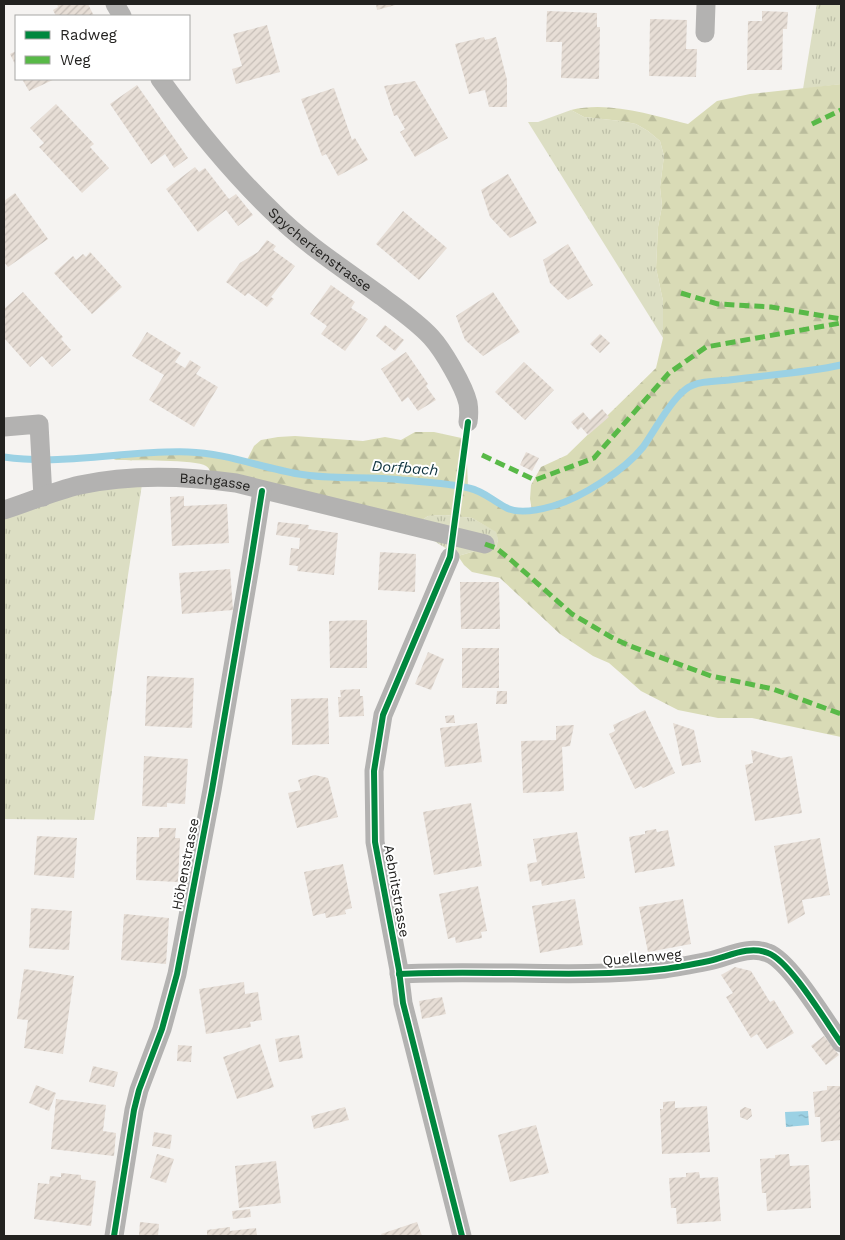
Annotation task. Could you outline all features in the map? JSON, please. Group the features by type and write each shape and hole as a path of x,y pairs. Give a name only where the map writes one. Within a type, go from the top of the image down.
{"street":[{"path":"115,4 121,15"},
{"path":"704,33 706,4"},
{"name":"Spychertenstrasse","path":"161,80 227,164 274,214 320,252 410,318 432,338 451,367 468,401 468,422"},
{"path":"4,427 39,433 43,497"},
{"name":"Bachgasse","path":"4,510 80,485 119,479 212,480 236,484 485,544"},
{"name":"Höhenstrasse","path":"114,1236 134,1110 139,1090 162,1028 177,974 214,780 262,491"},
{"name":"Aebnitstrasse","path":"450,557 383,716 374,771 375,842 405,1012 462,1236"},
{"name":"Quellenweg","path":"399,974 437,971 599,974 635,972 702,962 753,950 768,953 781,960 841,1043"}],"green space":[{"path":"817,4 841,4 841,84 803,89"},
{"path":"841,84 841,737 752,718 718,718 678,710 641,691 609,663 593,656 560,634 500,578 472,572 464,565 458,556 475,551 485,544 496,548 498,540 496,532 472,518 445,515 428,516 412,527 212,480 209,469 200,464 177,461 116,460 105,456 183,452 221,456 246,462 254,446 261,440 278,437 295,436 363,441 385,437 401,440 415,432 434,432 466,439 468,487 487,494 510,509 516,511 532,510 530,499 531,485 541,467 567,455 656,368 663,338 663,301 656,268 658,227 662,206 660,187 664,156 660,141 636,124 584,117 571,110 600,107 615,108 645,113 688,124 717,101 750,94"},
{"path":"571,110 584,117 636,124 660,141 664,156 660,187 662,206 658,227 656,268 663,301 663,338 528,122 538,122"},
{"path":"143,478 94,820 4,819 4,510"},
{"path":"445,515 472,518 497,532 496,548 485,544 475,551 458,556 412,527 428,516"}],"water":[{"path":"808,1111 809,1125 786,1127 785,1112"}],"building":[{"path":"57,4 88,4 94,15 56,15 53,10 58,7"},
{"path":"376,4 399,4 377,10"},
{"path":"547,11 597,13 597,27 600,27 599,79 561,78 562,42 546,42"},
{"path":"762,11 788,12 787,29 783,29 782,70 747,70 748,21 762,21"},
{"path":"650,19 687,20 686,49 697,49 696,77 649,76"},
{"path":"267,25 280,72 236,84 232,69 242,66 233,34"},
{"path":"484,37 485,40 496,37 507,80 507,107 489,107 485,90 469,94 455,44"},
{"path":"15,52 15,64 10,54"},
{"path":"23,80 53,80 29,91"},
{"path":"415,81 448,138 415,157 400,132 405,129 397,115 394,116 384,86"},
{"path":"137,85 188,158 174,168 165,154 151,164 110,104"},
{"path":"334,88 352,140 355,138 368,160 338,176 326,154 322,156 301,99"},
{"path":"56,104 94,144 90,147 109,168 82,193 39,147 44,143 30,128"},
{"path":"195,167 199,172 205,168 229,199 236,194 253,215 238,226 226,210 198,232 166,189"},
{"path":"508,174 537,223 510,238 490,217 481,190"},
{"path":"15,193 48,239 8,267 4,262 4,201"},
{"path":"403,211 447,248 419,280 376,244"},
{"path":"267,240 276,246 273,250 295,266 271,297 274,299 267,307 248,293 245,296 226,282 240,263 258,252"},
{"path":"568,244 593,285 568,300 550,283 543,260"},
{"path":"90,252 122,287 92,314 54,273 73,256 76,260 83,254 86,257"},
{"path":"331,285 355,302 351,308 368,319 345,351 321,334 327,326 310,314"},
{"path":"23,292 63,337 61,339 71,350 52,367 42,356 30,367 4,338 4,309"},
{"path":"493,292 520,332 483,356 465,340 456,316"},
{"path":"385,325 404,340 395,351 376,336"},
{"path":"147,332 181,353 175,362 185,368 190,360 201,367 196,374 218,387 194,427 149,400 164,375 132,356"},
{"path":"600,334 610,343 600,353 590,344"},
{"path":"406,352 428,384 426,386 436,400 418,411 408,397 402,402 381,369"},
{"path":"524,362 554,390 525,420 495,392"},
{"path":"602,409 609,417 588,435 581,427 578,430 571,422 583,412 590,420"},
{"path":"526,452 539,458 532,471 520,465"},
{"path":"184,496 184,506 227,504 229,543 172,546 170,497"},
{"path":"278,522 309,525 308,529 338,533 334,575 297,571 298,566 289,565 291,548 299,549 300,538 276,535"},
{"path":"380,552 416,554 415,592 378,590"},
{"path":"230,569 233,610 182,614 179,573"},
{"path":"460,582 499,582 500,629 461,629"},
{"path":"367,620 367,668 330,668 329,621"},
{"path":"462,648 499,648 499,688 462,688"},
{"path":"428,652 444,659 431,690 415,684"},
{"path":"147,676 194,678 192,728 145,726"},
{"path":"360,689 360,696 363,696 364,716 339,717 338,697 341,697 340,690"},
{"path":"497,691 507,691 507,704 496,704"},
{"path":"328,698 329,744 292,745 291,699"},
{"path":"645,710 675,773 643,788 641,786 635,789 609,734 615,731 613,725"},
{"path":"454,715 455,723 446,723 445,716"},
{"path":"477,723 482,762 445,767 440,728"},
{"path":"673,723 694,730 701,762 682,766"},
{"path":"574,725 570,746 562,747 564,791 523,793 521,741 556,740 556,726"},
{"path":"751,750 781,758 792,756 802,813 755,821 745,765 753,763"},
{"path":"144,756 188,759 185,804 167,803 167,807 142,806"},
{"path":"315,775 328,778 338,817 297,828 288,793 301,790 298,780"},
{"path":"471,803 482,866 434,875 423,812"},
{"path":"159,828 176,828 175,838 180,838 178,882 136,880 137,837 159,837"},
{"path":"656,829 657,832 668,830 675,866 635,873 629,837 645,834 645,831"},
{"path":"577,832 585,878 542,886 541,880 530,882 527,864 537,862 533,839"},
{"path":"37,836 77,838 74,878 34,875"},
{"path":"820,838 830,895 802,900 805,914 788,924 774,846"},
{"path":"343,864 352,908 345,910 346,914 326,918 325,913 313,916 304,872"},
{"path":"478,886 487,931 481,932 482,938 456,943 455,937 448,939 439,894"},
{"path":"575,899 583,945 540,953 532,906"},
{"path":"683,899 691,944 648,952 639,907"},
{"path":"31,908 72,911 69,950 29,948"},
{"path":"124,914 169,918 166,964 121,960"},
{"path":"735,967 751,971 770,1002 774,1000 794,1033 767,1049 757,1034 751,1038 726,997 733,993 721,975"},
{"path":"24,969 74,976 63,1054 24,1048 28,1020 17,1019"},
{"path":"244,982 245,994 258,992 262,1020 250,1022 251,1027 206,1034 199,989"},
{"path":"442,997 446,1014 422,1019 419,1001"},
{"path":"299,1035 303,1058 279,1062 275,1039"},
{"path":"824,1036 839,1055 826,1065 811,1046"},
{"path":"260,1044 274,1087 237,1099 223,1057"},
{"path":"178,1045 192,1046 191,1062 177,1061"},
{"path":"93,1066 118,1072 114,1087 89,1082"},
{"path":"36,1085 56,1093 49,1111 29,1103"},
{"path":"827,1086 841,1086 841,1140 821,1142 820,1117 815,1117 813,1092 827,1090"},
{"path":"56,1099 106,1105 103,1131 116,1133 114,1156 51,1149"},
{"path":"675,1101 675,1108 707,1106 710,1152 662,1154 660,1109 663,1109 663,1102"},
{"path":"345,1107 349,1120 314,1129 311,1116"},
{"path":"745,1107 751,1109 752,1116 747,1120 740,1117 740,1110"},
{"path":"536,1125 549,1173 510,1182 498,1135"},
{"path":"154,1132 172,1135 170,1149 152,1146"},
{"path":"157,1154 174,1159 166,1183 150,1178"},
{"path":"789,1154 790,1166 809,1165 811,1208 767,1211 766,1193 762,1193 760,1159 775,1158 775,1155"},
{"path":"276,1161 281,1203 239,1208 235,1166"},
{"path":"699,1172 700,1178 718,1177 721,1221 677,1224 676,1208 671,1208 669,1178 686,1177 686,1173"},
{"path":"61,1173 81,1175 81,1179 96,1181 91,1226 34,1219 38,1183 49,1184 50,1176 61,1177"},
{"path":"250,1209 251,1217 233,1219 232,1211"},
{"path":"140,1222 159,1224 158,1236 139,1236"},
{"path":"417,1222 422,1236 382,1236 381,1234"},
{"path":"230,1227 230,1231 256,1228 257,1236 207,1236 207,1230"}],"waterway":[{"name":"Dorfbach","path":"4,457 50,460 142,453 202,453 312,476 389,479 461,486 479,491 510,509 529,511 547,508 576,497 614,474 643,447 674,401 690,386 706,382 799,372 841,365"}],"marked path":[{"path":"812,124 841,110"},
{"path":"681,293 718,304 771,307 841,319"},
{"path":"482,455 535,480 594,458 669,373 706,347 841,323"},
{"path":"485,544 496,548 511,560 572,614 611,637 711,676 773,689 841,714"}],"cycle path":[{"path":"462,1236 403,1003 399,970 375,842 374,771 383,715 450,557 468,422"},
{"path":"114,1236 134,1110 139,1090 162,1029 177,974 212,790 262,491"},
{"path":"399,974 631,972 664,969 709,961 738,952 761,951 777,958 787,967 841,1043"}]}
